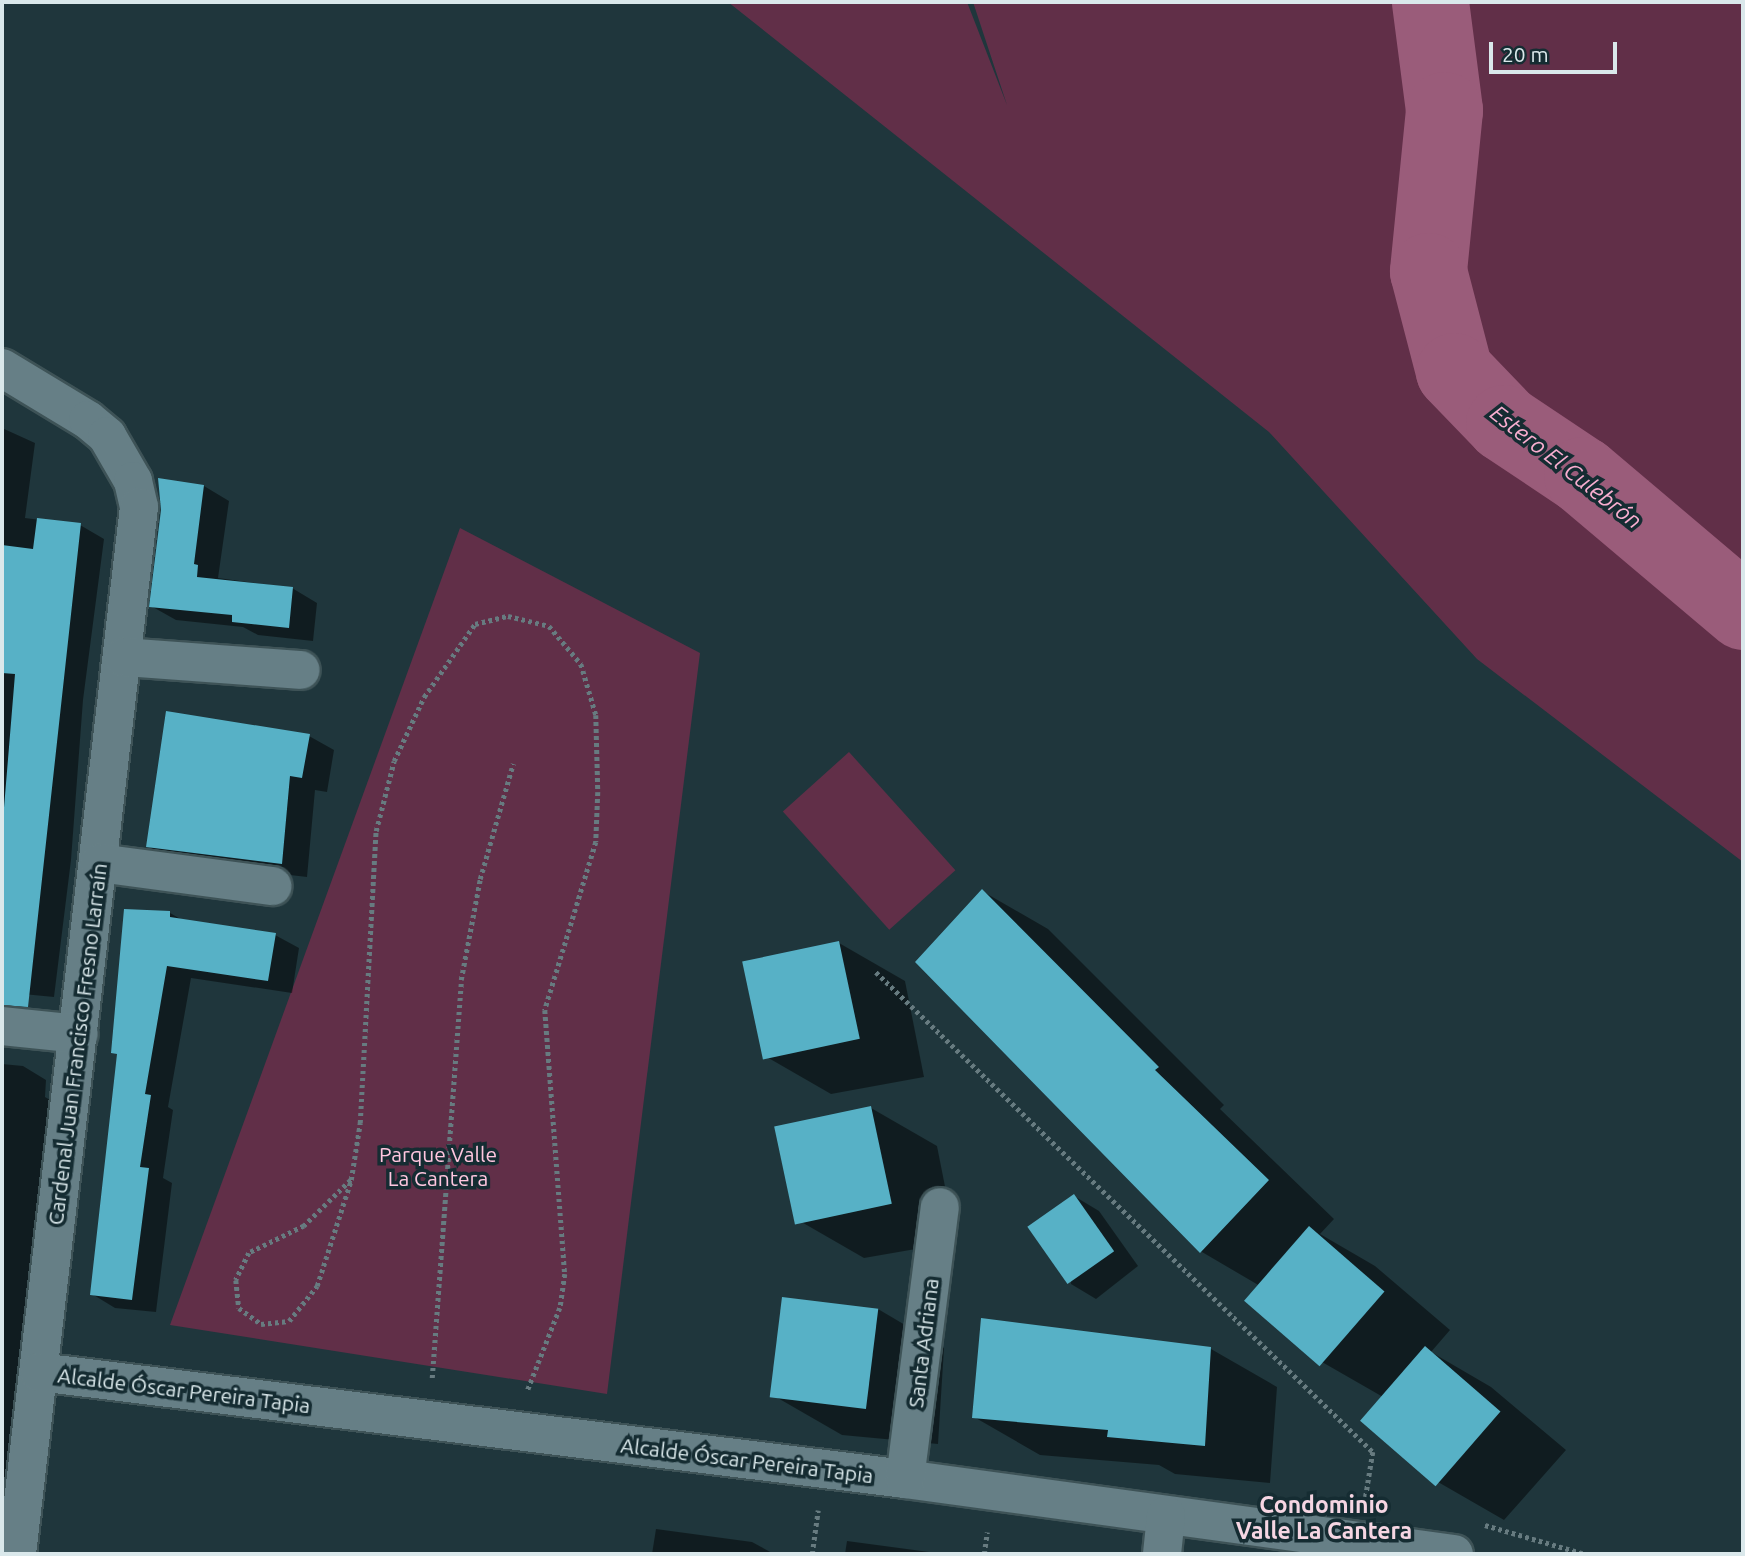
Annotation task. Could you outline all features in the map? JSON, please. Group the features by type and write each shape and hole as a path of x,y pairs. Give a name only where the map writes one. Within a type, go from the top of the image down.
{"street":[{"name":"Cardenal Juan Francisco Fresno Larraín","path":"2,368 88,420 107,436 133,481 138,535 17,1554"},
{"path":"124,657 301,670"},
{"path":"99,863 272,886"},
{"path":"2,1026 79,1034"},
{"name":"Santa Adriana","path":"905,1479 940,1206"},
{"name":"Alcalde Óscar Pereira Tapia","path":"39,1372 905,1479 1454,1554"},
{"path":"1162,1554 1166,1516"}],"path":[{"path":"351,1180 304,1226 249,1253 236,1280 239,1308 261,1324 289,1321 317,1286 351,1180 359,1123 376,831 394,761 424,697 475,624 508,616 549,625 581,664 596,715 596,842 545,1010 565,1239 562,1297 510,1432"},
{"path":"428,1421 461,980 480,879 513,764"},
{"path":"876,972 1373,1452 1364,1504"},
{"path":"812,1554 818,1506"},
{"path":"984,1554 987,1527"}],"green space":[{"path":"728,2 967,2 1007,105 973,2 1743,2 1743,862 1477,659 1269,432"},
{"name":"Parque Valle La Cantera","path":"460,528 700,653 607,1394 170,1325"},
{"path":"849,752 955,870 889,930 783,812"}],"building":[{"path":"158,478 204,485 194,564 198,565 197,577 293,587 289,628 232,622 232,615 149,607 161,510"},
{"path":"37,518 81,523 28,1007 2,1005 2,832 15,674 2,673 2,545 33,549"},
{"path":"166,711 310,734 302,778 290,776 282,864 146,847"},
{"path":"982,889 1159,1067 1155,1070 1269,1180 1200,1253 915,962"},
{"path":"124,909 170,911 170,917 276,933 268,981 167,966 145,1094 151,1095 140,1167 149,1168 132,1300 90,1295 117,1054 111,1053"},
{"path":"839,941 860,1039 763,1059 742,962"},
{"path":"871,1106 892,1204 795,1224 774,1127"},
{"path":"1074,1194 1114,1251 1067,1284 1027,1227"},
{"path":"1309,1226 1384,1292 1320,1366 1244,1301"},
{"path":"782,1297 878,1309 866,1409 770,1397"},
{"path":"981,1318 1211,1347 1205,1446 1107,1437 1108,1430 972,1418"},
{"path":"1425,1346 1500,1412 1436,1486 1360,1421"}],"waterway":[{"name":"Estero El Culebrón","path":"1430,2 1444,110 1428,271 1454,371 1504,423 1582,475 1743,611"}],"district":[{"name":"Condominio Valle La Cantera","path":"1324,1518"}]}
